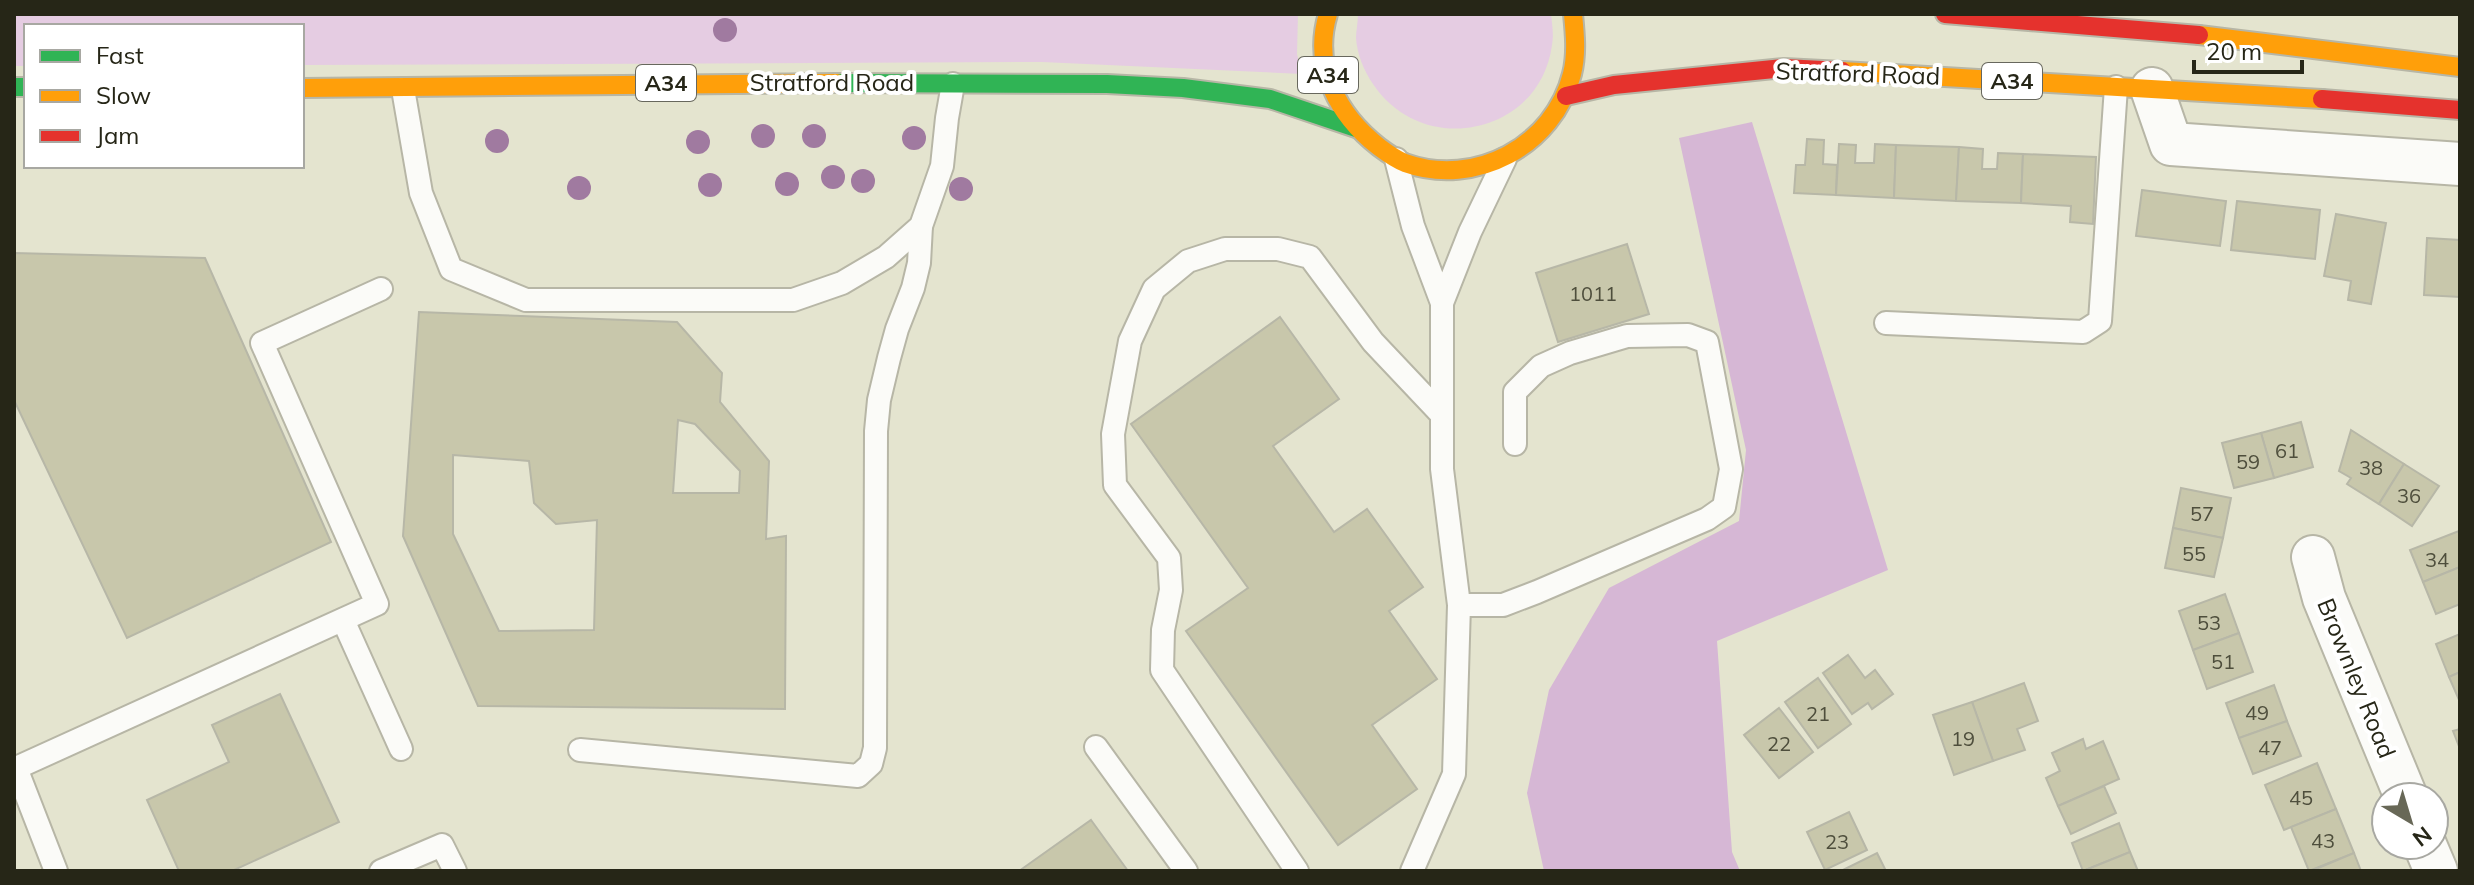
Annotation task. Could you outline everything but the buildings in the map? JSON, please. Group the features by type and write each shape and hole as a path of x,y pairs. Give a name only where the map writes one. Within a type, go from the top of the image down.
{"highway":[{"name":"A34","path":"1328,14 1323,54 1330,86 1340,109 1356,128 1396,159 1430,169 1467,170 1506,158 1540,134 1555,116 1566,96 1575,66 1577,34 1573,14"},
{"path":"1945,14 2234,27 2460,67"},
{"name":"Stratford Road","path":"1566,96 1614,85 1784,68 2265,94 2460,110"},
{"name":"Stratford Road","path":"304,88 910,81 1188,89 1261,97 1356,128"}],"street":[{"path":"2134,88 2171,144 2460,164"},
{"name":"Brownley Road","path":"2313,557 2324,598 2399,781"}],"lane":[{"path":"580,750 858,776 871,764 875,748 876,445 879,400 897,329 913,288 919,263 921,226 942,166 953,84"},
{"path":"1886,323 2083,332 2100,321 2134,88"},
{"path":"403,89 421,193 451,269 526,300 793,300 842,283 886,257 921,226"},
{"path":"1442,303 1470,232 1506,158"},
{"path":"1396,159 1413,226 1442,303 1442,469 1459,605 1454,774 1412,871"},
{"path":"1297,871 1162,670 1163,630 1171,590 1169,558 1115,485 1113,434 1130,341 1154,289 1188,261 1225,249 1278,249 1310,257 1373,342 1442,415"},
{"path":"56,871 16,768 377,604 262,343 381,289"},
{"path":"1459,605 1503,605 1707,519 1724,507 1731,469 1707,342 1698,338 1688,335 1627,336 1570,353 1541,366 1515,392 1515,444"},
{"path":"343,620 401,749"},
{"path":"1096,747 1186,871"},
{"path":"381,871 442,845 455,871"}],"shaded area":[{"path":"14,14 1298,14 1297,54 1302,74 1042,62 304,65 304,24 24,24 24,66 14,66"},
{"path":"1358,14 1551,14 1553,41 1543,76 1526,100 1503,117 1477,126 1448,128 1420,122 1395,108 1373,84 1358,50"},
{"path":"1752,122 1888,570 1717,641 1732,852 1740,871 1544,871 1527,793 1549,690 1609,588 1739,521 1746,450 1679,138"}],"traffic: fast":[{"path":"837,83 1107,84 1183,88 1270,99 1356,128"},
{"path":"14,87 24,87"}],"traffic: slow":[{"path":"1328,14 1323,53 1326,71 1351,120 1379,147 1405,163 1432,169 1458,170 1484,165 1508,155 1530,140 1548,122 1563,100 1572,74 1575,52 1573,14"},
{"path":"2199,35 2460,67"},
{"path":"1842,71 2322,99"},
{"path":"304,88 837,83"}],"traffic: jam":[{"path":"1945,14 2199,35"},
{"path":"1566,96 1614,85 1784,68 1842,71"},
{"path":"2322,99 2460,110"}]}
